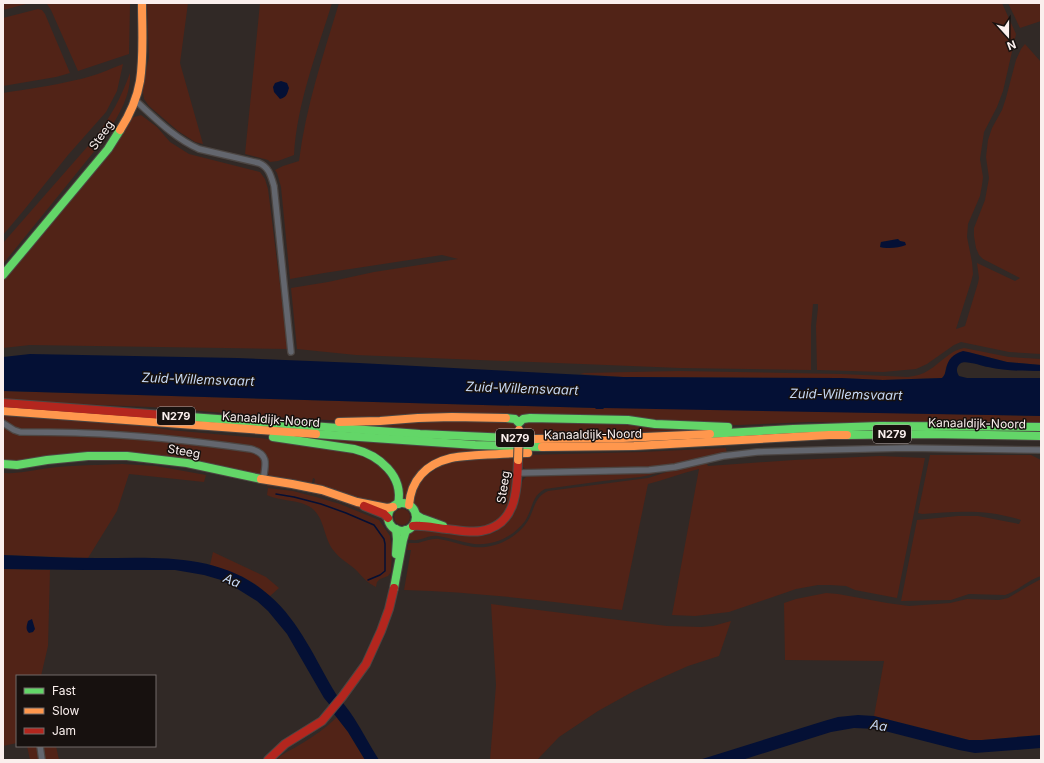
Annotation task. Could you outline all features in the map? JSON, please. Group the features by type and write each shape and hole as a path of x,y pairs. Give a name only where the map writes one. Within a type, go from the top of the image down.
{"main road":[{"name":"Steeg","path":"3,274 108,149 128,116 135,100 140,82 142,51 142,3"},
{"name":"Kanaaldijk-Noord","path":"3,402 90,410 474,437 609,438 904,426 1041,427"},
{"name":"Kanaaldijk-Noord","path":"3,411 475,445 542,447 686,444 836,435 928,434 1041,436"},
{"name":"N279","path":"262,422 291,420 354,422 418,418 471,417 512,418 515,419 519,427"},
{"name":"N279","path":"519,427 523,419 530,418 603,419 655,424 726,427 768,431"},
{"name":"Steeg","path":"410,528 418,525 478,532 490,529 501,523 511,511 515,500 518,473 519,427"},
{"name":"N279","path":"238,429 255,435 348,449 368,454 378,459 391,472 400,498 396,506"},
{"name":"N279","path":"409,505 410,491 418,478 429,468 443,461 458,457 572,451 589,447"},
{"name":"Steeg","path":"3,464 17,464 88,456 127,456 187,463 264,480 322,490 357,502 387,508 396,506"},
{"name":"Steeg","path":"357,502 384,514 388,518"},
{"path":"268,760 285,744 322,721 366,664 381,631 393,594 403,540 415,520 416,515 409,505 402,504 396,506 389,512 388,518 391,525 396,529 401,531 410,528"},
{"name":"Steeg","path":"416,515 420,518 452,529"},
{"path":"396,529 396,553 398,563"}],"street":[{"path":"135,100 172,134 190,145 199,149 259,163 269,172 274,186 291,352"},
{"path":"3,423 20,432 81,433 142,437 194,441 251,449 259,451 265,458 266,467 264,480"},
{"path":"518,473 649,470 675,467 723,456 756,452 907,448 1041,450"},
{"path":"40,747 42,760"}],"shaded area":[{"path":"3,3 30,3 3,10"},
{"path":"44,3 130,3 129,54 78,71 51,10 47,4"},
{"path":"147,3 188,3 180,63 203,144 195,142 178,131 149,106 144,99 142,87 149,58"},
{"path":"260,3 332,3 303,97 294,155 278,161 270,162 268,160 245,154"},
{"path":"339,3 1002,3 1016,34 1003,91 997,107 984,132 980,159 983,177 982,185 980,196 968,224 967,237 973,274 956,329 965,326 979,278 977,263 1015,281 1020,278 983,259 979,255 976,248 974,228 985,200 989,178 986,157 988,140 992,128 1002,110 1016,60 1025,44 1041,62 1041,354 1009,352 961,342 954,345 927,364 916,369 883,372 817,370 816,326 818,304 813,304 811,326 811,370 680,368 356,355 297,349 291,288 374,272 458,259 442,255 290,279 281,187 275,170 299,161 311,101","holes":["898,239 903,242 898,247 883,248 880,245 881,242"]},
{"path":"1008,3 1041,3 1041,21 1020,28"},
{"path":"38,9 42,10 45,14 70,73 56,77 3,86 3,18"},
{"path":"123,64 117,91 106,112 68,155 3,235 3,93 82,79"},
{"path":"130,73 130,82 126,99 105,138 3,264 3,243 95,138 115,107"},
{"path":"141,115 157,127 170,142 189,154 260,172 265,179 268,189 288,349 30,345 3,348 3,280 113,148 131,118"},
{"path":"964,348 1009,357 1041,359 1041,365 1007,362 968,352 946,367 945,374 942,378 883,380 841,378 623,377 580,374 679,371 841,374 908,377 919,375 927,371 950,354"},
{"path":"3,391 596,409 604,409 603,407 1041,416 1041,423 810,422 738,425 328,420 150,407 3,399"},
{"path":"3,415 137,425 170,430 260,438 349,450 383,466 397,495 393,504 390,505 370,502 315,486 315,479 313,478 310,485 271,478 267,472 267,463 252,447 22,430 3,421"},
{"path":"508,420 515,425 515,435 464,433 341,424"},
{"path":"531,421 723,429 641,434 524,435 524,424"},
{"path":"3,426 12,432 101,436 180,442 256,452 262,458 263,471 259,476 163,458 16,462 3,460"},
{"path":"282,436 523,451 437,461 406,502 402,501 382,460"},
{"path":"726,448 727,454 676,465 643,468 529,470 523,467 523,455"},
{"path":"514,455 513,465 515,467 513,493 507,511 492,525 477,529 454,526 422,517 413,505 417,483 445,462"},
{"path":"930,455 1031,455 1041,460 1041,576 1005,595 969,594 951,600 901,601 917,520 958,516 978,516 1019,524 1021,520 1009,516 984,512 918,513"},
{"path":"880,456 925,458 897,598 855,590 846,586 818,585 796,589 729,612 695,616 672,615 699,469 648,484 622,610 486,595 404,590 411,550 407,550 409,543 418,543 436,539 473,547 487,547 501,543 508,540 520,531 528,520 536,502 548,491 648,478 703,462 708,466"},
{"path":"122,464 156,466 206,475 204,482 129,474 117,511 88,558 3,555 3,473 67,466"},
{"path":"665,470 640,477 545,489 537,495 528,516 515,532 489,544 474,544 435,536 420,540 405,539 410,531 414,529 433,530 471,536 486,535 498,530 512,517 519,499 522,482 529,475"},
{"path":"267,483 305,488 350,502 381,515 386,520 393,532 393,537 382,519 379,517 329,498 308,492 267,486"},
{"path":"268,488 293,491 316,497 340,504 379,520 390,536 392,551 391,572 388,576 377,582 376,587 370,583 334,551 328,541 318,514 314,510 309,506 298,502 279,499 267,495"},
{"path":"399,509 405,509 410,514 408,523 405,525 399,525 394,520 394,514"},
{"path":"213,552 266,577 279,588 270,596 243,577 210,565"},
{"path":"3,569 50,570 48,646 41,675 16,675 16,743 3,746"},
{"path":"1041,579 1041,735 969,740 874,716 884,661 785,660 784,603 796,599 826,593 909,606 950,603 967,599 999,600 1008,598"},
{"path":"491,604 667,626 701,627 713,626 731,621 719,656 688,666 661,678 598,711 559,737 537,760 490,760 496,685"},
{"path":"337,717 365,760 276,760 315,735"},
{"path":"27,747 37,747 39,760 30,760"},
{"path":"43,747 56,747 59,760 45,760"}],"water":[{"path":"281,81 287,83 289,88 287,94 280,99 274,92 273,87 275,83"},
{"path":"898,239 905,242 906,245 893,248 880,247 881,242"},
{"name":"Zuid-Willemsvaart","path":"963,351 1007,362 1041,365 1041,371 1021,371 963,362 957,367 957,373 959,376 967,378 1041,378 1041,416 595,409 596,408 3,391 3,357 30,354 237,358 623,377 841,378 883,380 942,378 950,360 954,355"},
{"name":"Aa","path":"3,555 74,558 166,558 188,560 231,572 251,582 281,606 299,630 336,694 354,718 379,760 365,760 348,732 324,698 287,634 268,611 257,601 236,588 221,580 204,575 175,570 3,569"},
{"path":"32,619 35,629 33,632 29,633 27,630 28,621"},
{"name":"Aa","path":"858,715 874,716 969,740 1041,735 1041,748 975,753 877,729 854,728 831,732 742,760 699,760 838,717"}],"waterway":[{"path":"276,494 321,504 374,525 384,539 385,571 368,580"}],"traffic: fast":[{"path":"3,275 108,149 120,130"},
{"path":"190,417 420,434 535,439"},
{"path":"506,418 515,419 519,423 523,419 530,418 628,420 655,424 728,427"},
{"path":"710,434 880,426 1041,427"},
{"path":"316,434 475,445 542,447"},
{"path":"847,435 928,434 1041,436"},
{"path":"273,437 354,449 372,456 388,468 393,476 397,484 399,494 398,504"},
{"path":"3,464 17,465 88,456 127,456 187,463 261,479"},
{"path":"402,503 412,507 416,517 412,527 402,531 392,527 388,517 392,507 402,503"},
{"path":"416,515 443,526"},
{"path":"396,529 396,554"},
{"path":"394,588 406,530"}],"traffic: slow":[{"path":"120,130 132,107 140,81 142,52 142,3"},
{"path":"3,411 316,434"},
{"path":"339,422 452,417 506,418"},
{"path":"518,460 519,430"},
{"path":"535,439 623,438 710,434"},
{"path":"542,447 634,446 847,435"},
{"path":"409,505 413,488 421,474 434,464 451,458 465,456 528,453"},
{"path":"261,479 322,490 357,502 387,508 393,507"}],"traffic: jam":[{"path":"3,403 190,417"},
{"path":"413,526 426,526 472,532 481,531 502,522 513,504 517,483 518,460"},
{"path":"364,506 384,514 388,518"},
{"path":"268,760 285,744 322,721 342,697 366,664 381,631 389,609 394,588"}]}
